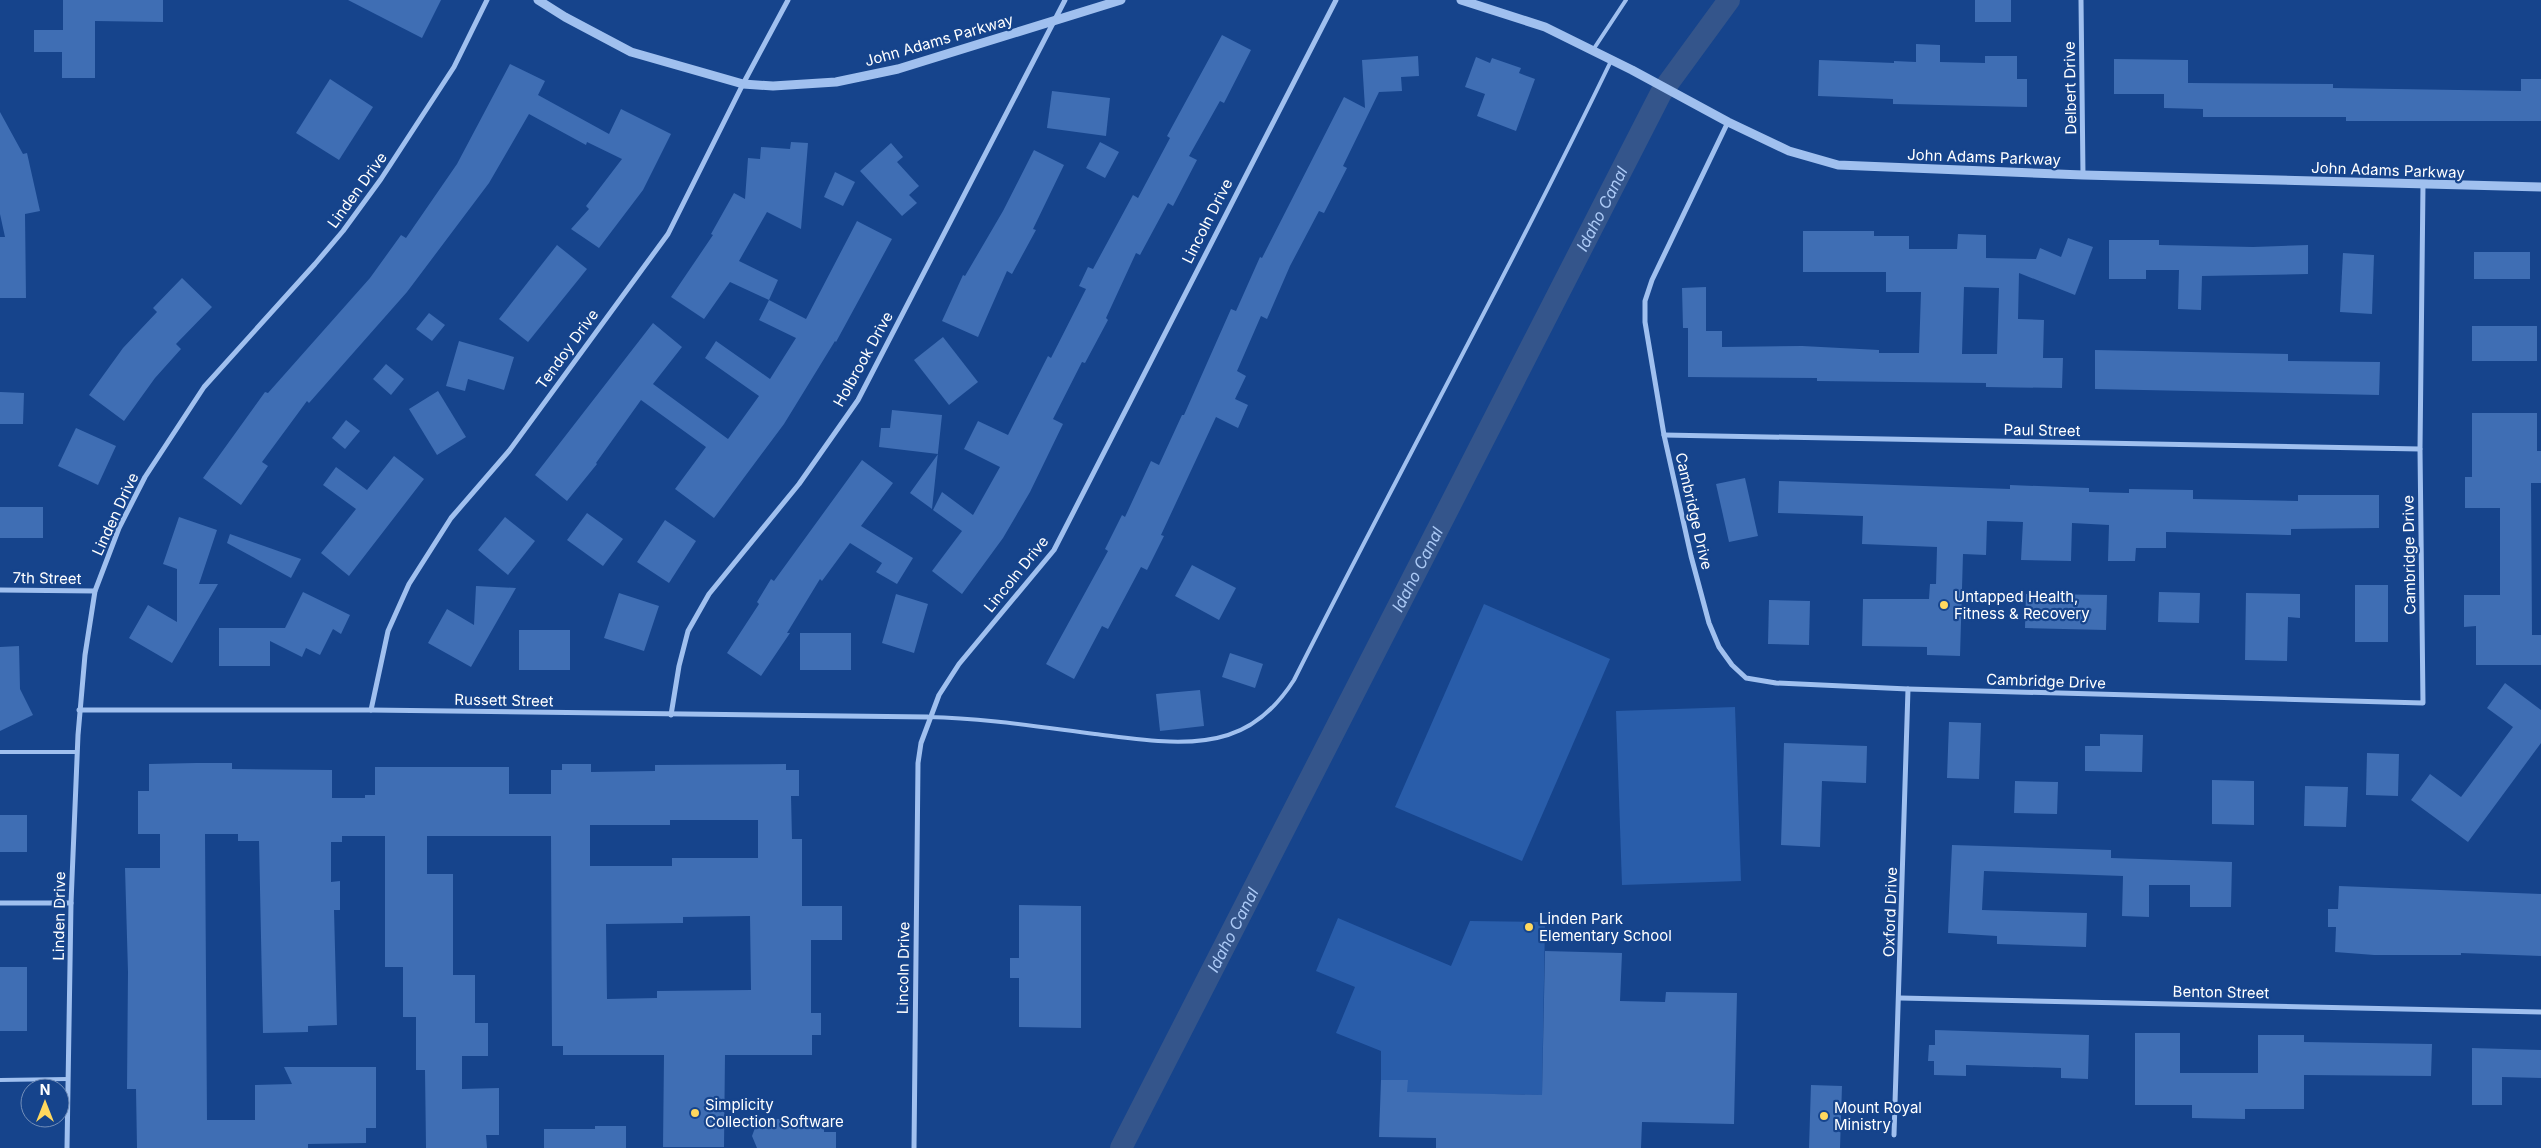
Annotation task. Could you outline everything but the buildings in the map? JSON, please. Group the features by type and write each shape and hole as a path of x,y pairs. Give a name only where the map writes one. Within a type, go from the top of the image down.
{"street":[{"name":"Linden Drive","path":"68,1078 71,903 79,710 94,591 119,528 145,477 204,386 344,231 381,179 454,66 487,0"},
{"name":"John Adams Parkway","path":"538,0 565,17 631,52 743,84 773,86 836,82 898,69 1054,21 1105,3 1121,0"},
{"name":"Tendoy Drive","path":"371,710 388,631 410,584 434,542 451,518 509,451 668,234 743,84 788,0"},
{"name":"Holbrook Drive","path":"671,715 678,666 688,631 709,594 799,484 858,400 1065,0"},
{"name":"Lincoln Drive","path":"914,1148 918,763 920,743 928,717 938,695 959,664 1054,550 1336,0"},
{"name":"John Adams Parkway","path":"1461,0 1545,27 1612,59 1728,122 1789,151 1838,165 2083,175 2541,188"},
{"name":"Delbert Drive","path":"2081,0 2083,175"},
{"name":"Cambridge Drive","path":"1728,122 1652,280 1646,300 1645,322 1664,435 1691,556 1709,623 1719,647 1732,666 1746,678 1776,683 1908,689 2423,703 2420,449 2423,186"},
{"name":"Paul Street","path":"1664,435 2420,449"},
{"name":"7th Street","path":"0,590 94,591"},
{"name":"Oxford Drive","path":"1894,1134 1900,998 1908,689"},
{"name":"Russett Street","path":"79,710 371,710 928,717"},
{"path":"0,903 71,903"},
{"name":"Benton Street","path":"1900,998 2541,1012"},
{"name":"Linden Drive","path":"68,1128 68,1148"}],"lane":[{"path":"1593,50 1626,0"},
{"path":"928,717 967,718 1150,740 1191,740 1228,736 1253,724 1279,702 1294,680 1393,483 1530,226 1612,59"},
{"path":"0,752 77,752"},
{"path":"0,1080 20,1080"}],"shaded area":[{"path":"1484,604 1610,659 1522,861 1395,807"},
{"path":"1735,707 1741,881 1622,885 1616,711"},
{"path":"1338,918 1451,966 1470,921 1545,922 1542,1095 1407,1093 1407,1080 1381,1080 1381,1051 1336,1033 1355,987 1316,971"}],"waterway":[{"name":"Idaho Canal","path":"1121,1148 1661,93 1729,0"}],"place":[{"name":"Untapped Health, Fitness & Recovery","path":"1944,605"},
{"name":"Linden Park Elementary School","path":"1529,927"},
{"name":"Simplicity Collection Software","path":"695,1113"},
{"name":"Mount Royal Ministry","path":"1824,1116"}]}
